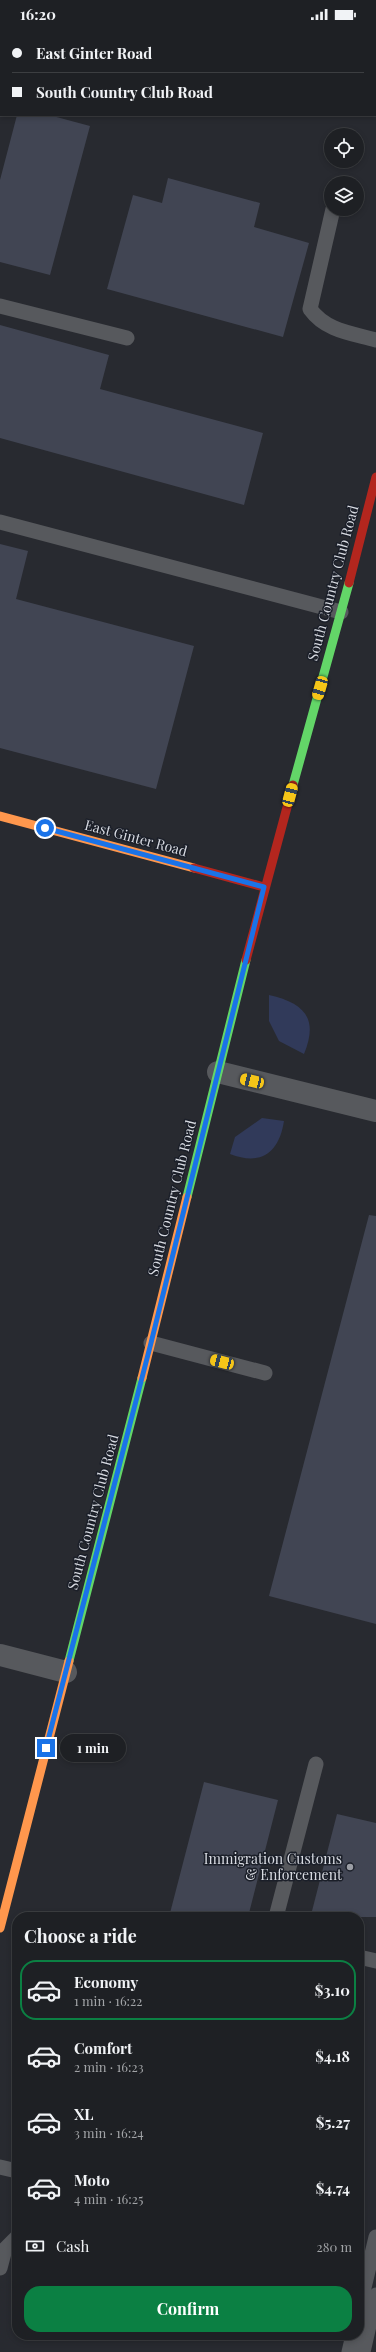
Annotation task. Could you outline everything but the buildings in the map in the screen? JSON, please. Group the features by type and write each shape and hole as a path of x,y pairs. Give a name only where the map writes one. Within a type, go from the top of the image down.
{"street":[{"name":"South Country Club Road","path":"0,1928 151,1343 264,887 341,612 376,476"},
{"name":"East Ginter Road","path":"0,816 264,887"},
{"path":"218,1072 376,1111"},
{"path":"0,1655 66,1672"}],"lane":[{"path":"331,216 310,309 317,319 328,327 376,340"},
{"path":"0,306 127,338"},
{"path":"0,522 341,612"},
{"path":"151,1343 265,1373"},
{"path":"277,1912 316,1764"},
{"path":"364,1958 376,1961"},
{"path":"0,2166 12,2170"},
{"path":"364,2288 376,2237"},
{"path":"0,2268 5,2249 12,2242"},
{"path":"363,2352 376,2295"},
{"path":"349,2352 352,2340"}],"shaded area":[{"path":"269,995 281,998 291,1003 305,1014 309,1022 310,1031 304,1054 279,1041 269,1021"},
{"path":"262,1118 284,1121 282,1132 273,1149 267,1154 251,1158 230,1154 235,1137"}],"traffic: fast":[{"path":"293,785 349,583"},
{"path":"187,1197 246,960"},
{"path":"69,1661 142,1378"}],"traffic: slow":[{"path":"0,816 194,868"},
{"path":"142,1378 187,1197"},
{"path":"0,1928 69,1661"}],"traffic: jam":[{"path":"349,583 376,477"},
{"path":"246,960 293,785"},
{"path":"194,868 264,887"}],"place":[{"name":"Immigration Customs & Enforcement","path":"350,1867"}],"route":[{"path":"45,828 264,887 151,1343 46,1748"}]}
